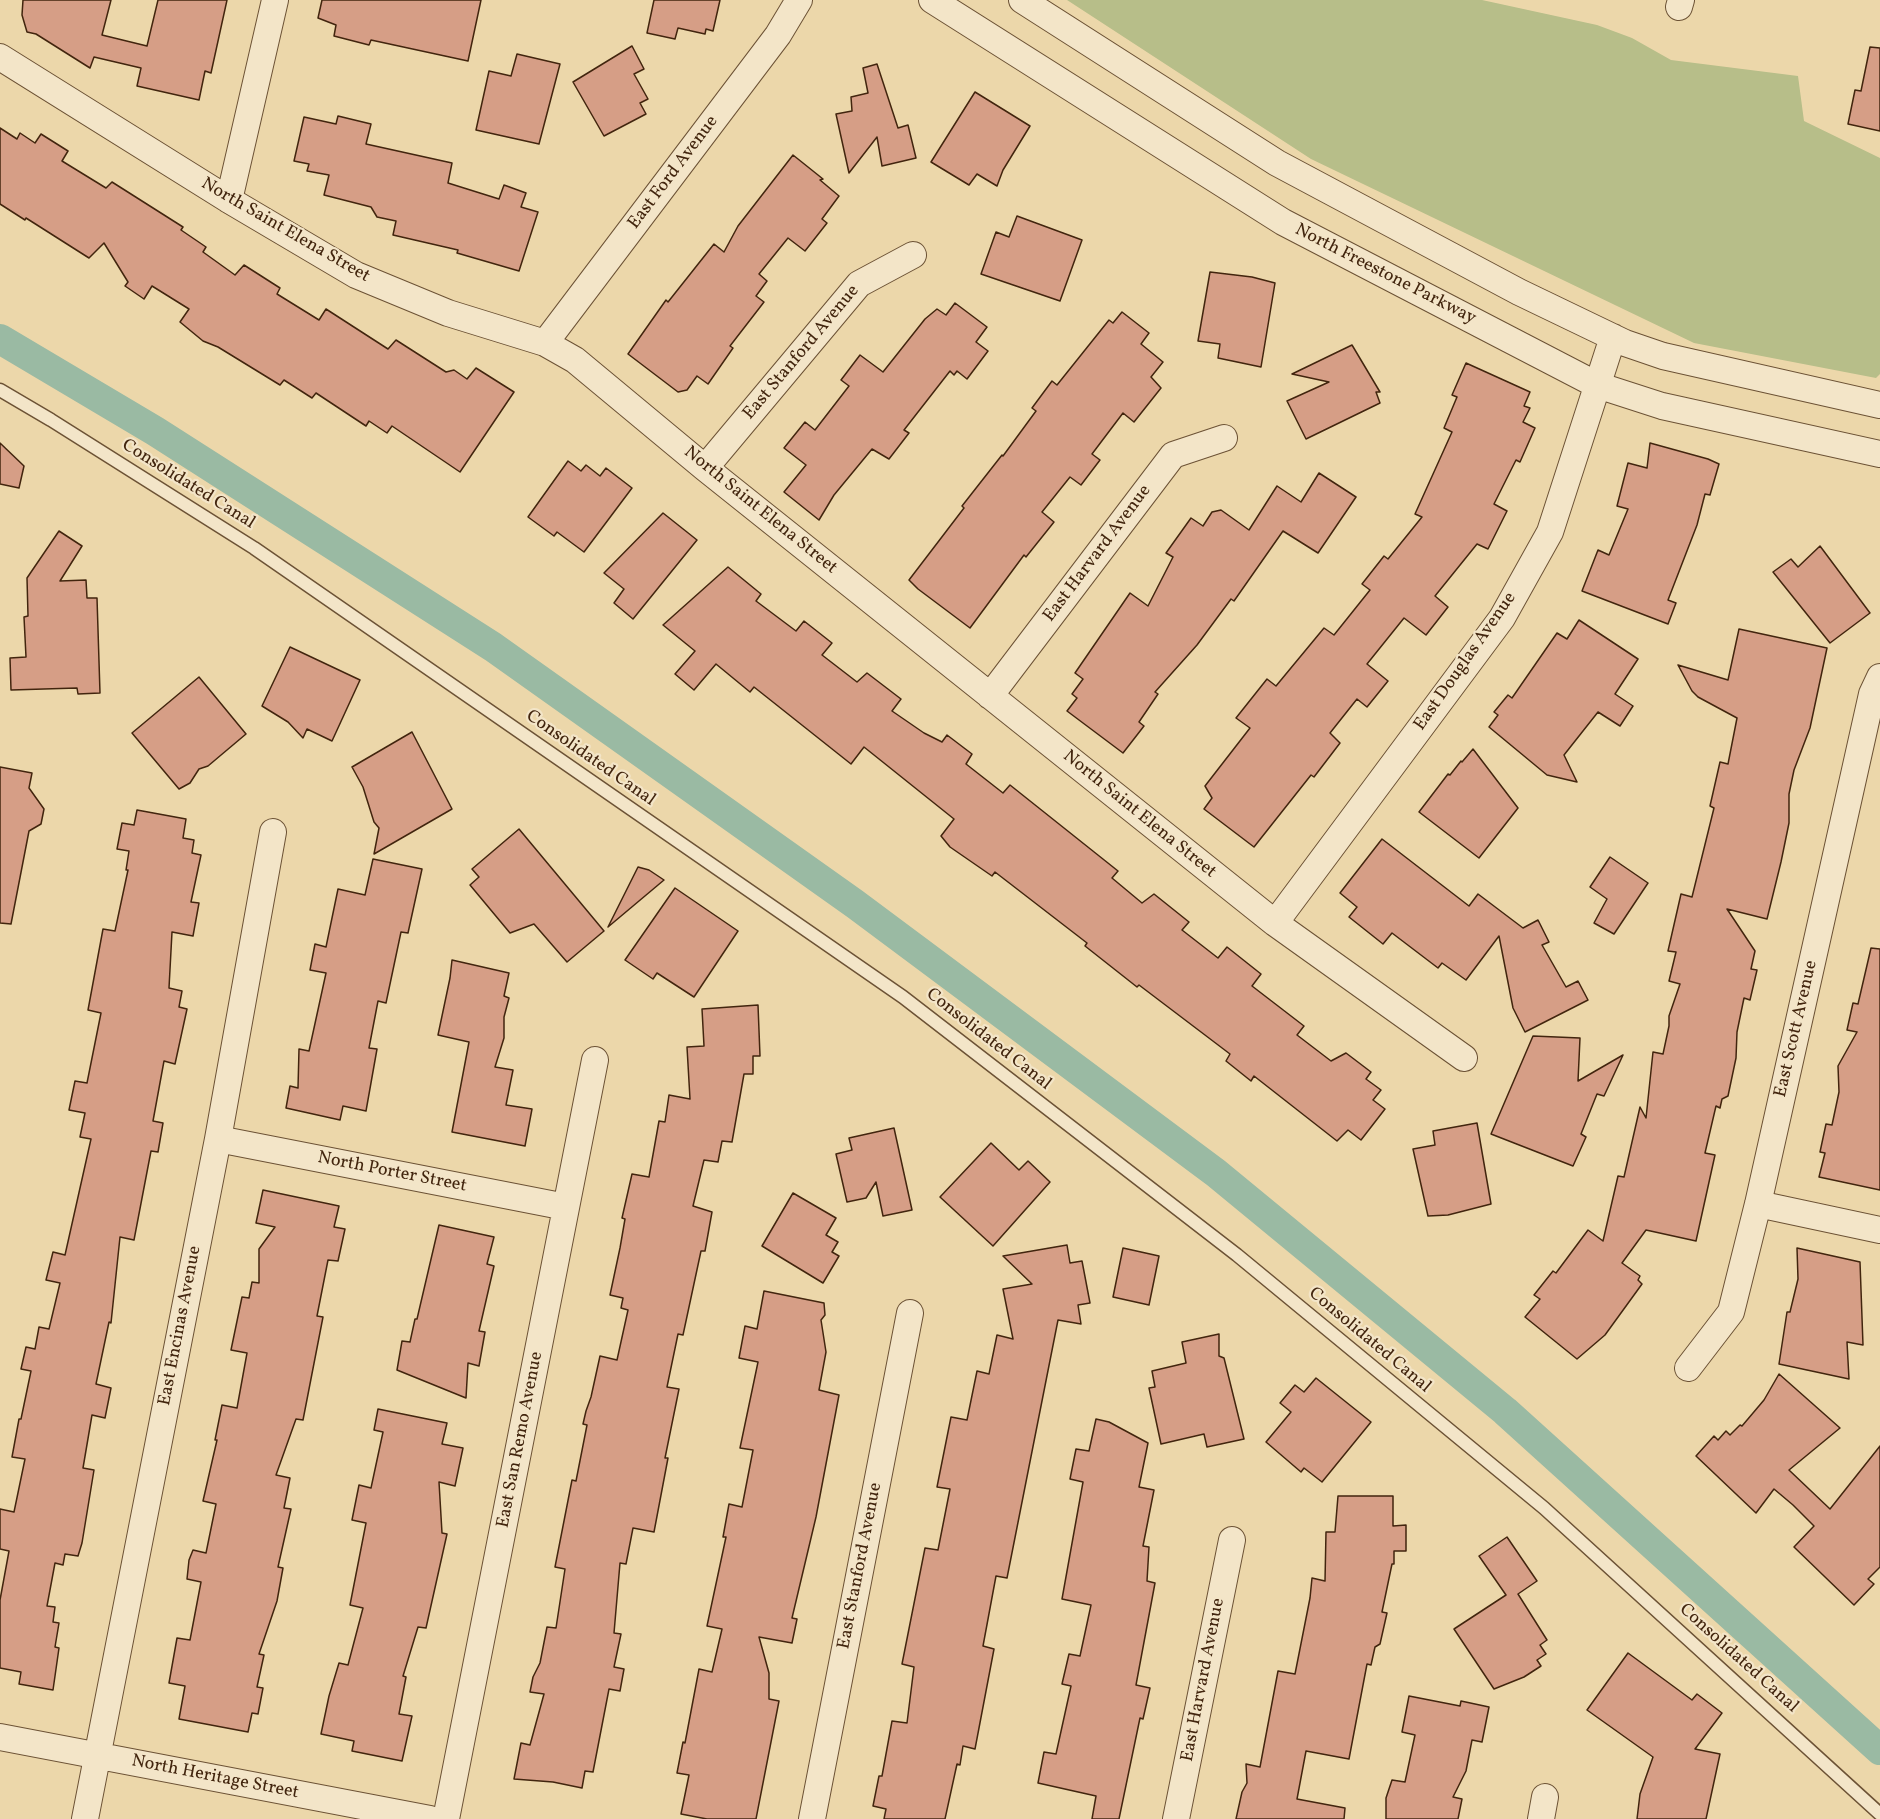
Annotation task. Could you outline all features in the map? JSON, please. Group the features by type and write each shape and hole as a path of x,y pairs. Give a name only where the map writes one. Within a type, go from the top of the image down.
{"street":[{"path":"229,200 275,0"},
{"name":"East Ford Avenue","path":"545,344 778,35 799,0"},
{"name":"North Freestone Parkway","path":"932,0 1283,222 1597,385 1662,406 1880,453"},
{"path":"1022,0 1277,163 1519,292 1613,337 1663,356 1880,405"},
{"name":"North Saint Elena Street","path":"0,57 229,200 356,275 448,313 545,344 575,360 705,468 1275,923 1464,1058"},
{"name":"East Stanford Avenue","path":"705,468 859,284 914,255"},
{"name":"East Douglas Avenue","path":"1275,923 1502,618 1550,532 1613,337"},
{"name":"East Harvard Avenue","path":"990,696 1173,455 1224,438"},
{"name":"East Scott Avenue","path":"1688,1368 1731,1312 1758,1204 1869,706 1880,677"},
{"name":"East Encinas Avenue","path":"85,1819 218,1139 273,832"},
{"name":"East San Remo Avenue","path":"446,1819 595,1060"},
{"name":"North Porter Street","path":"218,1139 567,1207"},
{"path":"1758,1204 1880,1230"},
{"name":"East Stanford Avenue","path":"812,1819 910,1313"},
{"name":"East Harvard Avenue","path":"1176,1819 1232,1540"},
{"name":"North Heritage Street","path":"0,1737 430,1819"}],"lane":[{"name":"Consolidated Canal","path":"0,390 254,548 903,997 1237,1255 1544,1508 1880,1814"}],"green space":[{"path":"1067,0 1482,0 1597,25 1632,38 1671,60 1798,76 1804,121 1880,158 1880,374 1876,378 1694,343 1311,159"}],"building":[{"path":"23,0 111,0 102,35 147,46 158,0 227,0 211,73 205,71 199,100 137,86 141,68 94,57 90,68 36,34 27,32 22,15"},
{"path":"322,0 481,0 468,61 371,40 369,45 334,36 336,25 318,18"},
{"path":"654,0 720,0 713,31 706,29 705,34 678,28 675,39 647,33"},
{"path":"632,46 644,69 634,74 648,99 640,103 646,114 604,136 573,82"},
{"path":"1870,47 1880,48 1880,131 1848,124 1855,90 1861,91"},
{"path":"517,54 560,64 539,144 476,130 489,71 511,76"},
{"path":"877,64 898,128 908,125 916,158 882,166 877,137 849,173 836,114 852,111 851,97 868,93 863,68"},
{"path":"975,92 1030,126 1003,170 997,186 977,174 969,185 931,162"},
{"path":"338,116 371,124 366,144 452,163 448,183 499,199 504,185 526,193 521,207 538,212 519,271 457,253 458,250 393,235 396,221 377,217 371,207 324,195 329,175 307,171 309,164 294,161 304,117 336,124"},
{"path":"0,128 17,139 20,133 35,143 41,134 68,151 62,161 106,188 112,182 183,227 181,230 206,247 203,252 235,275 244,265 280,288 277,294 319,320 326,309 388,349 396,340 446,372 454,370 467,379 476,368 514,392 460,472 392,426 387,433 369,421 366,426 316,393 312,398 284,380 280,385 218,347 203,341 180,322 189,309 152,286 144,299 125,286 128,282 104,243 89,258 0,204"},
{"path":"793,155 823,179 820,180 839,196 822,219 827,223 805,251 788,238 759,274 767,281 756,296 764,302 730,346 733,348 708,384 697,376 687,390 678,392 628,354 666,300 668,302 714,244 724,252 738,226"},
{"path":"1017,216 1082,240 1060,301 981,274 996,232 1009,237"},
{"path":"1210,272 1252,277 1275,283 1261,367 1218,358 1220,344 1198,341"},
{"path":"955,303 987,327 976,342 988,351 967,379 957,371 954,375 950,371 904,430 909,433 889,459 872,449 834,495 819,520 784,492 806,465 784,448 805,422 815,430 849,386 841,380 860,355 883,372 925,319 937,309 946,315"},
{"path":"1122,312 1149,333 1141,344 1163,362 1151,377 1161,388 1134,422 1123,413 1092,454 1100,460 1081,485 1070,477 1042,512 1054,522 1026,557 1024,555 970,628 909,580 964,508 962,506 1036,411 1032,408 1052,381 1057,385 1109,320 1113,323"},
{"path":"1352,345 1380,392 1376,392 1380,403 1306,439 1287,401 1329,382 1292,374"},
{"path":"1466,363 1530,392 1524,406 1530,408 1523,422 1535,428 1520,462 1516,460 1494,504 1507,511 1488,549 1477,544 1435,596 1448,607 1426,635 1404,618 1367,664 1388,681 1367,707 1357,699 1330,733 1340,743 1314,777 1311,775 1254,847 1204,809 1212,798 1205,786 1250,728 1236,718 1267,679 1276,686 1324,628 1334,635 1370,590 1362,584 1384,556 1388,559 1422,517 1415,514 1452,432 1444,428 1457,397 1452,395"},
{"path":"0,443 24,466 19,488 0,484"},
{"path":"1650,443 1719,464 1710,495 1705,494 1697,525 1668,600 1676,603 1668,624 1582,591 1598,550 1609,555 1628,509 1617,506 1628,463 1647,468"},
{"path":"568,461 581,471 586,465 600,476 606,468 632,488 584,552 557,532 554,536 528,517"},
{"path":"1319,473 1356,497 1318,553 1283,531 1234,601 1231,599 1197,645 1155,692 1158,694 1139,722 1144,726 1123,753 1067,711 1077,698 1072,694 1083,679 1075,673 1130,593 1148,606 1173,557 1166,553 1191,518 1203,526 1212,512 1221,510 1249,530 1277,486 1301,502"},
{"path":"663,513 697,540 633,619 614,603 624,589 604,573"},
{"path":"59,531 82,546 60,581 86,580 87,598 97,598 100,693 78,694 77,688 11,690 10,658 26,657 24,617 28,616 27,578"},
{"path":"1820,546 1870,613 1830,643 1773,572 1791,559 1798,567"},
{"path":"728,567 761,594 756,601 796,631 804,621 832,643 822,655 857,682 867,673 901,699 892,711 924,733 942,742 947,735 972,754 966,764 1003,793 1010,785 1118,871 1112,878 1142,903 1154,894 1189,922 1182,930 1218,958 1227,947 1261,974 1252,986 1304,1026 1297,1035 1331,1061 1346,1053 1371,1072 1366,1079 1381,1090 1373,1100 1385,1109 1361,1140 1348,1130 1337,1141 1254,1076 1251,1081 1226,1061 1230,1054 1139,985 1137,987 1085,946 1087,943 995,872 992,876 950,847 941,836 954,819 864,747 851,764 754,687 750,692 716,664 694,690 675,674 695,651 663,625"},
{"path":"1579,620 1638,659 1615,694 1633,706 1620,726 1598,712 1564,755 1577,782 1547,775 1489,727 1498,715 1494,712 1508,695 1512,698 1557,633 1567,639"},
{"path":"1739,629 1827,648 1810,728 1794,770 1789,794 1789,823 1781,862 1767,919 1727,909 1755,951 1751,969 1757,970 1750,1000 1744,998 1728,1096 1722,1099 1720,1108 1716,1106 1705,1153 1715,1155 1696,1241 1646,1230 1622,1263 1640,1276 1638,1280 1642,1284 1605,1335 1577,1359 1525,1317 1540,1299 1534,1295 1553,1271 1556,1273 1588,1230 1603,1241 1618,1176 1624,1177 1640,1107 1646,1118 1653,1052 1663,1054 1669,1016 1680,984 1669,981 1676,952 1668,951 1681,894 1692,897 1714,808 1710,806 1720,762 1728,764 1737,718 1698,697 1692,691 1678,665 1728,680"},
{"path":"290,647 360,680 332,741 307,729 303,738 288,722 262,706"},
{"path":"199,677 246,734 208,766 199,769 190,783 179,789 132,733"},
{"path":"412,732 452,809 374,854 379,828 374,822 363,787 352,767"},
{"path":"1473,749 1518,808 1479,858 1419,812 1448,774 1450,775"},
{"path":"0,767 32,773 29,788 44,809 41,824 29,831 11,924 0,923"},
{"path":"137,810 186,819 183,838 194,840 192,853 201,855 191,902 199,903 193,936 172,932 169,988 182,991 179,1007 187,1009 175,1064 164,1061 153,1121 163,1123 158,1152 151,1151 134,1240 120,1237 111,1323 109,1322 96,1384 111,1388 105,1418 92,1415 83,1468 94,1470 82,1543 78,1556 65,1554 63,1565 55,1563 47,1606 55,1607 53,1622 59,1623 55,1647 59,1648 53,1690 19,1684 21,1672 0,1668 0,1600 9,1551 0,1549 0,1509 14,1512 25,1459 12,1457 31,1371 21,1369 26,1347 35,1349 39,1327 49,1329 60,1283 46,1280 53,1252 65,1255 91,1139 80,1137 85,1113 69,1110 75,1081 87,1083 101,1013 88,1010 103,929 115,931 128,870 126,870 129,851 117,849 122,823 134,825"},
{"path":"519,829 604,931 567,962 534,924 510,933 470,885 479,877 472,869"},
{"path":"1382,839 1469,906 1478,894 1523,928 1538,920 1549,942 1542,945 1566,987 1578,981 1588,1000 1525,1032 1513,1008 1499,936 1466,980 1442,963 1438,968 1392,933 1383,944 1349,917 1357,907 1340,893"},
{"path":"1610,857 1648,883 1614,934 1594,923 1607,899 1590,887"},
{"path":"373,859 422,869 408,933 401,932 386,1003 378,1001 369,1048 377,1049 366,1111 343,1106 340,1120 286,1108 290,1086 298,1088 299,1049 309,1051 326,973 310,970 315,944 326,947 338,889 365,895"},
{"path":"638,867 649,870 664,880 608,927"},
{"path":"675,888 738,931 694,997 657,973 653,979 625,960"},
{"path":"1871,948 1880,949 1880,1190 1819,1177 1825,1153 1820,1152 1826,1124 1832,1125 1839,1092 1838,1066 1857,1032 1847,1030 1853,1003 1858,1004"},
{"path":"452,960 509,973 504,996 509,998 504,1017 504,1038 495,1067 513,1070 506,1105 532,1109 525,1146 452,1132 469,1042 438,1035"},
{"path":"758,1005 760,1056 753,1056 753,1074 744,1074 732,1142 722,1141 718,1162 704,1160 693,1206 712,1212 705,1251 701,1251 683,1335 678,1334 667,1387 679,1389 665,1458 668,1458 654,1532 633,1528 626,1564 620,1563 614,1633 621,1634 614,1667 624,1669 620,1691 609,1689 593,1772 585,1771 582,1788 553,1782 514,1779 521,1743 530,1745 544,1694 530,1692 533,1677 540,1663 547,1627 556,1628 565,1569 555,1567 572,1480 576,1481 587,1425 583,1424 586,1411 600,1356 617,1360 628,1310 621,1308 623,1298 610,1295 625,1219 622,1218 632,1174 649,1177 659,1121 665,1122 669,1095 690,1099 687,1047 704,1046 702,1009"},
{"path":"1533,1036 1580,1038 1578,1081 1623,1055 1604,1096 1597,1094 1581,1134 1586,1137 1573,1166 1491,1134"},
{"path":"1477,1123 1491,1204 1448,1215 1428,1216 1413,1149 1435,1145 1433,1131"},
{"path":"894,1128 912,1210 883,1216 876,1182 866,1198 847,1202 836,1154 852,1150 849,1138"},
{"path":"991,1143 1019,1170 1028,1161 1050,1182 993,1246 940,1197"},
{"path":"263,1190 339,1206 334,1227 345,1229 338,1261 328,1260 317,1316 323,1317 303,1420 296,1419 276,1475 290,1478 284,1508 291,1509 278,1567 283,1568 277,1601 259,1654 264,1655 257,1687 263,1688 258,1714 252,1713 248,1732 179,1719 185,1686 169,1683 177,1638 190,1640 201,1582 187,1579 189,1560 193,1550 206,1553 216,1504 203,1501 217,1440 215,1440 222,1405 237,1408 247,1353 231,1350 242,1297 249,1298 252,1282 259,1283 259,1249 275,1227 256,1223"},
{"path":"793,1193 836,1218 826,1235 838,1242 832,1252 839,1256 823,1283 762,1246"},
{"path":"439,1225 494,1237 487,1264 494,1266 479,1331 485,1332 479,1366 468,1363 466,1398 397,1370 402,1341 410,1342 415,1319 417,1319"},
{"path":"1067,1245 1070,1263 1082,1261 1090,1303 1078,1305 1081,1324 1058,1320 1007,1578 996,1576 983,1646 994,1649 975,1749 963,1746 945,1819 884,1819 886,1809 873,1806 879,1776 882,1776 892,1721 907,1723 914,1667 902,1664 925,1548 938,1550 950,1489 937,1487 951,1417 967,1420 977,1371 989,1374 997,1335 1013,1339 1003,1289 1032,1284 1003,1256"},
{"path":"1123,1248 1159,1256 1149,1305 1113,1297"},
{"path":"1797,1248 1860,1262 1863,1345 1847,1342 1849,1379 1779,1364 1787,1312 1790,1312 1798,1279"},
{"path":"764,1291 824,1303 825,1315 821,1320 826,1352 819,1390 839,1395 816,1517 792,1618 797,1619 792,1643 759,1637 769,1673 769,1699 779,1701 756,1819 707,1819 681,1814 689,1775 677,1773 699,1669 712,1672 722,1629 707,1626 726,1537 723,1537 729,1504 742,1507 753,1450 740,1448 758,1362 739,1358 745,1326 757,1329"},
{"path":"1219,1334 1219,1356 1224,1358 1244,1439 1207,1447 1204,1434 1161,1444 1149,1388 1155,1387 1152,1371 1186,1363 1182,1342"},
{"path":"1779,1374 1840,1428 1789,1470 1830,1509 1880,1446 1880,1567 1868,1579 1874,1584 1854,1605 1794,1547 1814,1526 1793,1505 1774,1489 1756,1513 1696,1456 1714,1436 1718,1440 1726,1431 1730,1435 1740,1425 1742,1426 1764,1400"},
{"path":"1316,1378 1371,1422 1322,1482 1304,1468 1301,1472 1266,1442 1291,1412 1280,1403 1295,1385 1304,1392"},
{"path":"378,1409 447,1423 442,1444 463,1448 455,1486 439,1482 442,1533 447,1534 426,1628 418,1627 403,1676 406,1677 399,1714 412,1716 402,1761 352,1751 354,1741 321,1734 339,1663 348,1665 363,1608 350,1605 366,1523 352,1520 359,1485 371,1488 383,1432 374,1430"},
{"path":"1096,1419 1109,1422 1148,1443 1139,1487 1154,1490 1143,1546 1149,1547 1147,1581 1155,1583 1136,1685 1150,1688 1143,1719 1140,1718 1119,1819 1092,1819 1096,1796 1038,1783 1044,1752 1056,1754 1071,1686 1062,1684 1069,1654 1080,1656 1091,1605 1062,1599 1083,1482 1070,1479 1076,1449 1089,1451"},
{"path":"1338,1496 1393,1496 1393,1526 1406,1525 1406,1551 1394,1551 1394,1564 1392,1564 1382,1612 1387,1613 1380,1644 1375,1647 1371,1665 1367,1664 1349,1759 1306,1751 1297,1799 1345,1808 1344,1819 1236,1819 1242,1792 1247,1783 1246,1764 1260,1767 1278,1671 1295,1674 1312,1578 1325,1581 1326,1532 1335,1532"},
{"path":"1507,1537 1537,1581 1518,1594 1547,1640 1540,1645 1546,1654 1537,1660 1541,1666 1524,1677 1494,1689 1454,1629 1506,1595 1479,1556"},
{"path":"1628,1653 1692,1700 1697,1694 1722,1713 1695,1749 1720,1754 1706,1819 1637,1819 1640,1794 1653,1757 1587,1710"},
{"path":"1409,1696 1460,1706 1461,1701 1489,1707 1482,1742 1472,1740 1466,1771 1453,1797 1462,1799 1458,1819 1386,1819 1386,1798 1392,1780 1405,1782 1415,1735 1402,1732"}],"waterway":[{"path":"0,339 155,431 493,647 855,904 1216,1173 1505,1411 1880,1750"}]}
